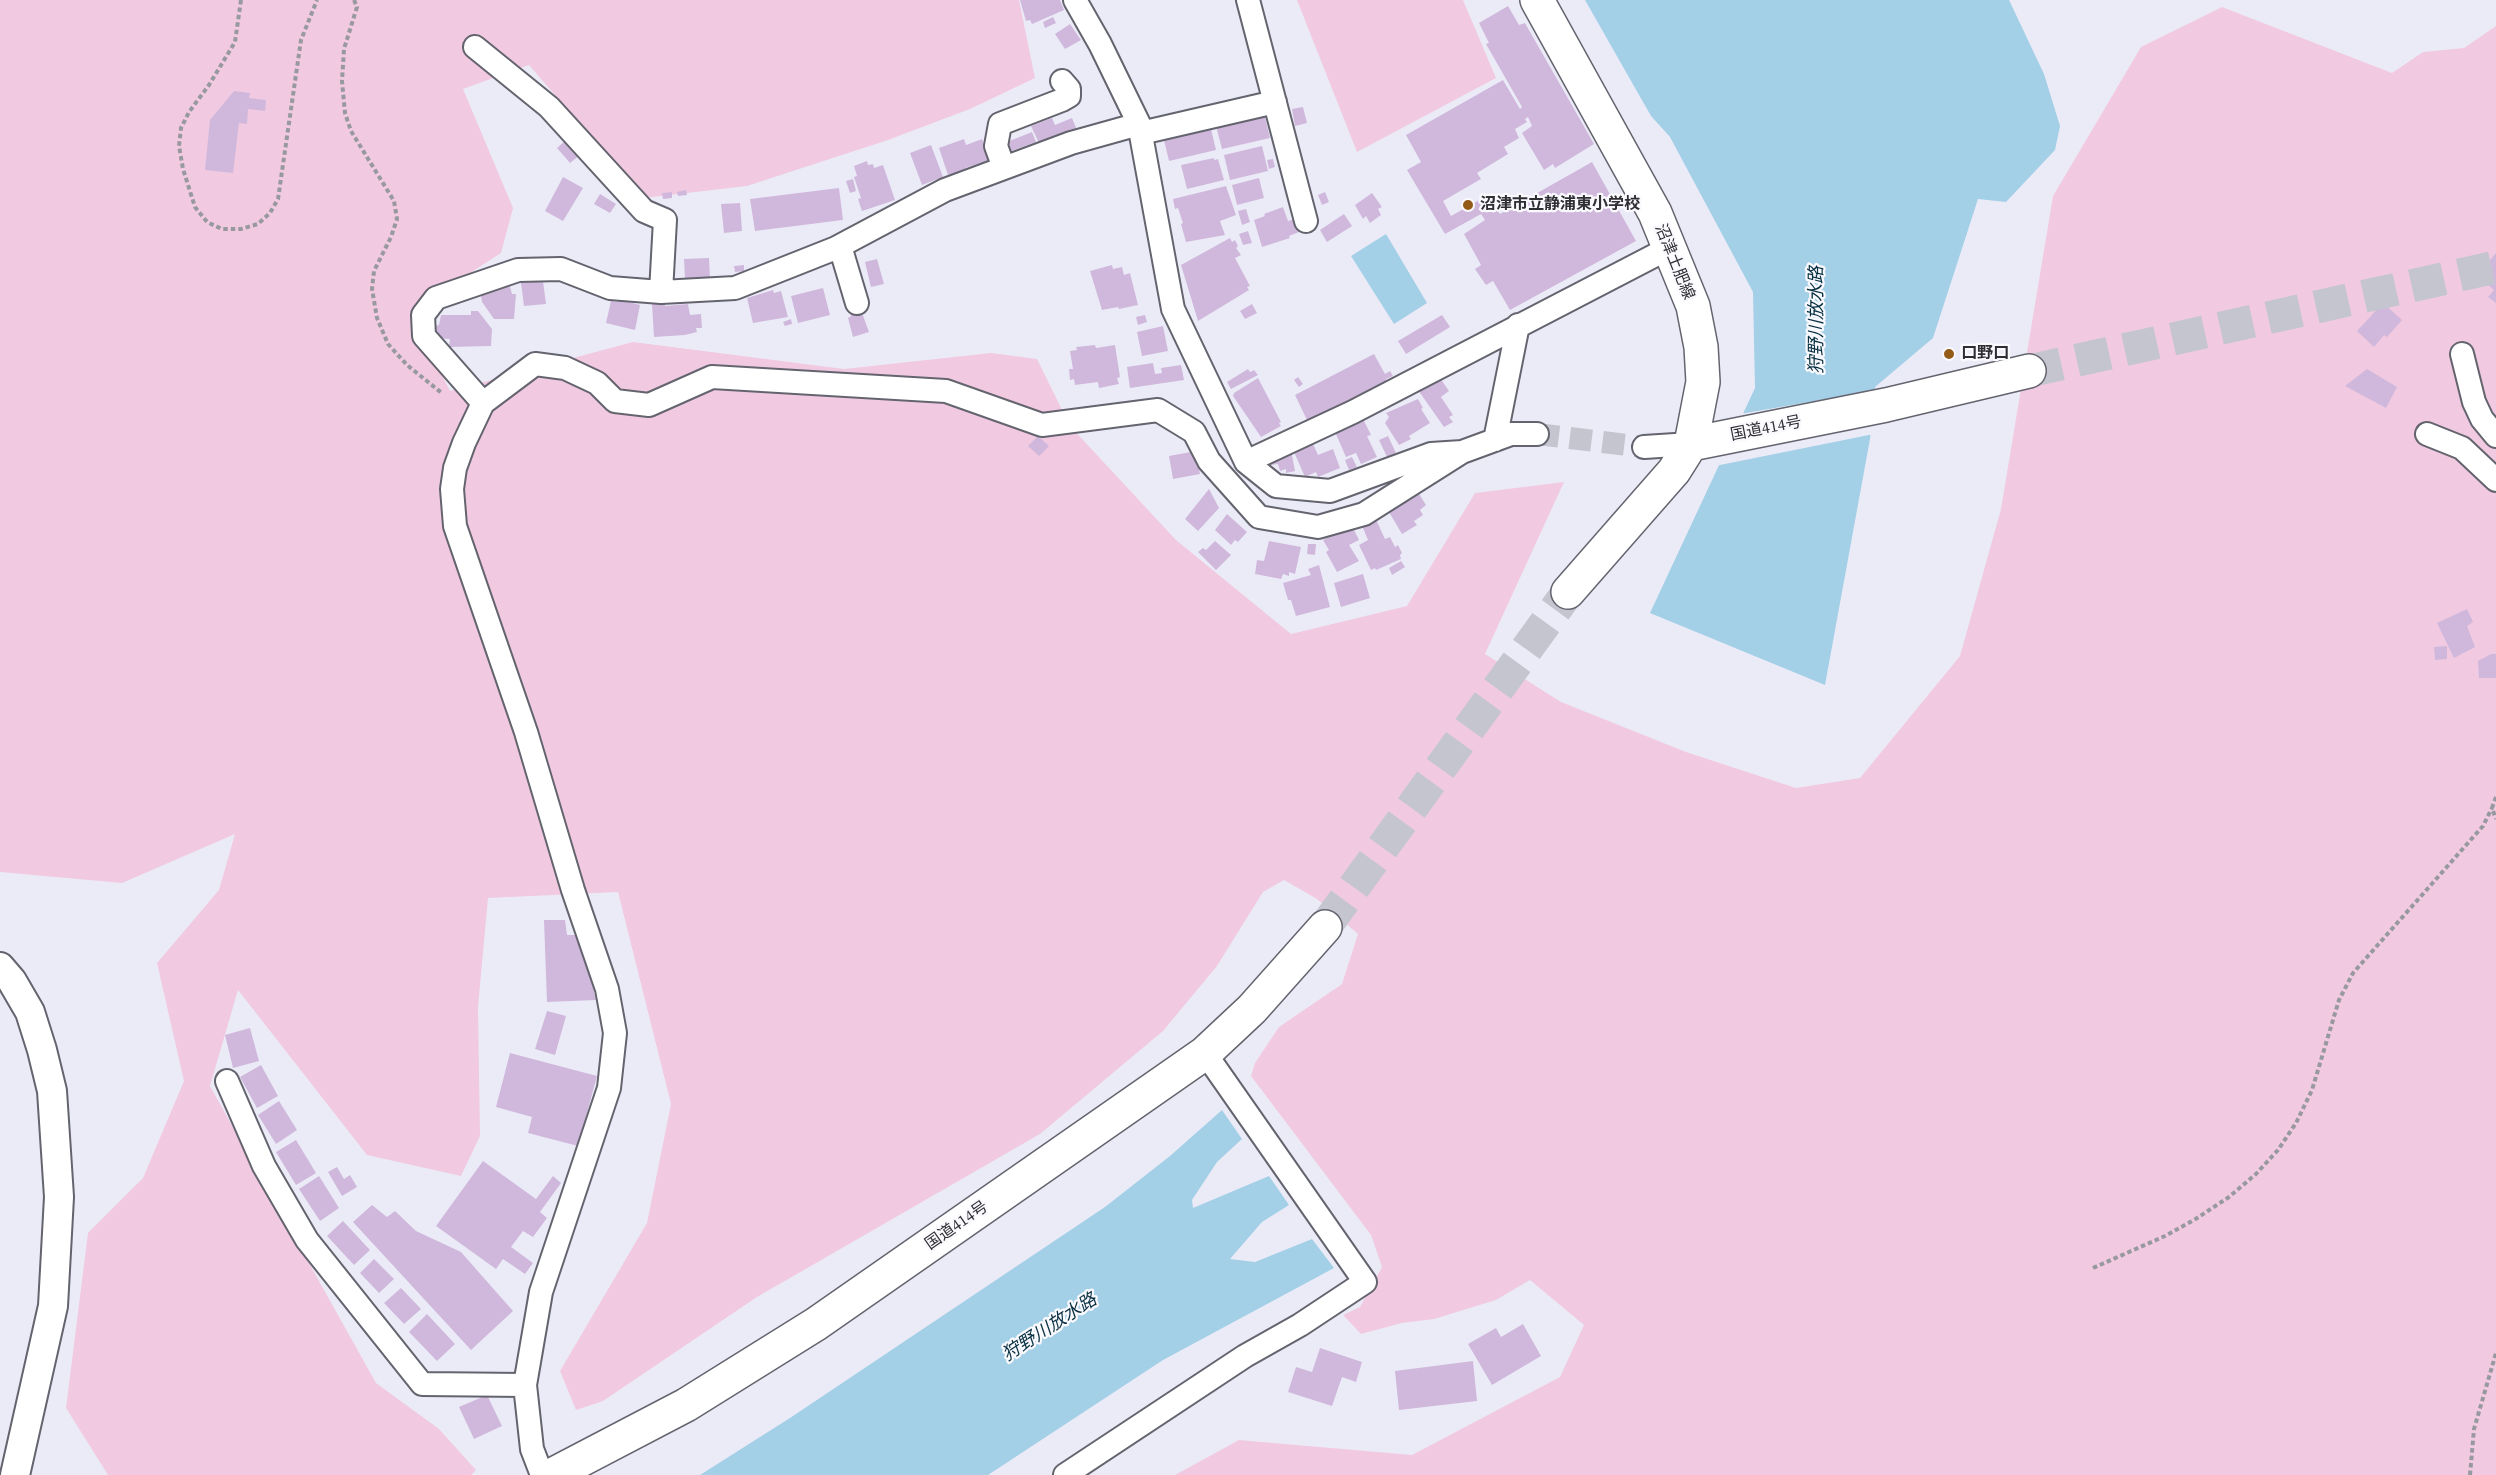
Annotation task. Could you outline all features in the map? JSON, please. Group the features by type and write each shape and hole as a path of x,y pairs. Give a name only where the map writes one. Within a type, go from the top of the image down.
{"main road":[{"name":"沼津土肥線","path":"1537,0 1655,213 1693,306 1701,347 1705,441"},
{"name":"国道414号","path":"1705,441 1886,405 2029,371"},
{"path":"1568,592 1674,471 1705,441"},
{"name":"国道414号","path":"552,1475 686,1404 816,1324 1205,1053 1252,1009 1325,927"}],"street":[{"path":"1075,0 1100,44 1140,128 1173,309 1246,462 1276,486 1330,491 1431,454 1462,452"},
{"path":"1248,0 1306,221"},
{"path":"481,60 549,107 644,211 665,220 661,292"},
{"path":"1004,168 996,146 1000,124 1069,96 1069,89 1062,81"},
{"path":"480,409 424,336 423,315 436,298 518,270 561,269 610,288 661,292 735,288 840,246 945,190 1071,143 1275,102"},
{"path":"840,246 857,303"},
{"path":"1246,462 1353,412 1669,248"},
{"path":"1496,440 1518,325"},
{"path":"2462,354 2474,402 2482,419 2496,436"},
{"path":"542,1475 532,1449 525,1385 542,1292 609,1088 615,1033 607,989 573,890 526,732 455,526 452,489 455,468 480,409 535,364 565,368 597,383 615,400 649,405 712,377 946,391 1042,425 1158,410 1194,432 1209,461 1259,517 1318,527 1364,514 1462,452 1511,434 1537,434"},
{"path":"2427,434 2462,448 2496,480"},
{"path":"1644,447 1705,441"},
{"path":"0,967 12,981 30,1012 42,1050 52,1091 59,1197 53,1306 15,1475"},
{"path":"1065,1475 1245,1356 1300,1325 1365,1282 1205,1053"},
{"path":"227,1081 264,1166 307,1240 422,1384 525,1385"}],"path":[{"path":"241,0 235,42 214,79 189,112 181,128 179,146 183,169 195,207 207,222 222,229 241,229 258,224 270,213 278,199 301,40 317,0"},
{"path":"354,0 357,7 344,49 342,81 345,113 351,130 394,201 397,219 374,271 372,289 377,318 388,344 406,365 439,391 480,409"},
{"path":"2093,1268 2165,1236 2203,1214 2229,1197 2256,1174 2278,1150 2296,1123 2312,1090 2339,1000 2353,973 2483,826 2496,797"},
{"path":"2492,808 2496,819"},
{"path":"2470,1475 2474,1429 2496,1353"}],"shaded area":[{"path":"0,0 1019,0 1035,78 970,109 888,140 747,186 644,198 529,65 463,89 513,208 501,253 410,312 450,391 633,342 844,369 991,353 1037,359 1070,426 1176,540 1291,634 1407,606 1475,493 1564,482 1485,654 1561,702 1686,752 1796,788 1860,778 1960,656 2001,509 2053,196 2141,47 2222,7 2392,73 2423,52 2464,48 2496,26 2496,1475 1175,1475 1239,1440 1412,1455 1560,1377 1584,1325 1530,1280 1496,1300 1434,1319 1402,1323 1361,1334 1343,1315 1360,1307 1382,1267 1371,1235 1251,1076 1255,1063 1279,1027 1342,984 1358,934 1317,899 1284,880 1263,892 1217,966 1163,1031 1040,1134 757,1297 603,1401 576,1410 560,1371 647,1223 671,1104 618,892 488,898 478,1007 480,1136 461,1176 367,1155 238,990 210,1086 376,1383 439,1429 476,1470 471,1475 108,1475 66,1408 88,1233 143,1178 184,1081 157,963 219,890 235,834 122,883 0,872"},
{"path":"1297,0 1463,0 1496,78 1357,152"}],"water":[{"name":"狩野川放水路","path":"1585,0 2009,0 2044,74 2060,126 2055,150 2006,202 1978,199 1933,338 1875,387 1870,439 1825,685 1650,613 1755,388 1753,292 1670,137 1651,116"},
{"path":"1386,234 1427,303 1394,324 1351,256"},
{"name":"狩野川放水路","path":"1222,1110 1242,1139 1217,1162 1192,1200 1193,1208 1269,1176 1289,1205 1262,1222 1230,1259 1255,1262 1312,1239 1334,1268 1163,1360 988,1475 700,1475 790,1418 1105,1207 1170,1156"}],"pier":[{"path":"1878,390 1874,434 1715,466 1740,414"}],"building":[{"path":"1020,0 1060,0 1064,10 1032,24 1030,20 1026,21"},
{"path":"1508,6 1519,25 1525,23 1594,144 1555,168 1553,164 1544,170 1522,133 1532,126 1528,117 1525,119 1527,122 1515,129 1519,138 1504,147 1508,154 1477,173 1481,179 1443,201 1451,216 1488,195 1500,214 1592,162 1636,241 1510,310 1493,281 1486,285 1475,269 1481,265 1464,234 1485,220 1481,214 1445,234 1407,170 1421,162 1406,135 1503,80 1520,109 1522,107 1486,44 1489,43 1479,23"},
{"path":"1053,17 1056,23 1045,28 1043,22"},
{"path":"1070,24 1081,40 1065,49 1055,34"},
{"path":"234,91 250,93 249,98 266,100 265,111 248,109 247,124 239,123 233,173 205,170 210,120"},
{"path":"1303,107 1307,123 1295,126 1292,109"},
{"path":"1264,113 1270,138 1222,149 1216,126 1228,123 1229,125 1235,121"},
{"path":"1052,118 1055,125 1072,118 1077,130 1040,145 1031,126"},
{"path":"1211,129 1216,150 1169,161 1164,140"},
{"path":"1032,132 1036,142 1011,151 1007,142"},
{"path":"964,139 966,145 982,139 990,160 965,168 966,172 949,178 939,148"},
{"path":"566,140 580,155 570,163 557,148"},
{"path":"931,145 943,177 922,185 910,153"},
{"path":"1262,146 1268,171 1230,180 1224,155"},
{"path":"1214,158 1214,160 1218,159 1224,180 1187,189 1181,165"},
{"path":"1273,159 1275,167 1269,169 1267,160"},
{"path":"867,161 868,165 873,164 874,168 883,165 895,200 862,211 858,199 861,198 854,177 857,176 854,166"},
{"path":"563,177 583,188 563,221 545,211"},
{"path":"1259,178 1264,198 1237,205 1232,185"},
{"path":"853,179 856,191 850,193 846,181"},
{"path":"1226,186 1236,215 1220,221 1225,235 1186,242 1181,224 1183,223 1178,208 1175,209 1173,199"},
{"path":"839,188 843,220 755,231 750,199"},
{"path":"686,190 687,195 678,196 677,192"},
{"path":"672,192 672,198 663,199 662,193"},
{"path":"1325,192 1329,202 1322,205 1318,195"},
{"path":"1372,193 1382,207 1378,209 1381,215 1370,223 1366,216 1363,219 1355,205"},
{"path":"600,194 616,204 610,213 594,204"},
{"path":"740,203 742,231 724,233 721,204"},
{"path":"1283,207 1288,221 1295,219 1299,232 1289,236 1290,238 1262,247 1254,220"},
{"path":"1246,209 1250,222 1242,225 1238,211"},
{"path":"1344,214 1352,226 1327,242 1320,230"},
{"path":"1248,231 1252,243 1243,245 1239,234"},
{"path":"1230,238 1232,242 1235,240 1238,246 1236,248 1241,255 1235,258 1250,286 1247,287 1249,290 1198,321 1181,265"},
{"path":"2496,253 2496,303 2488,297 2494,290 2477,276"},
{"path":"709,258 710,278 685,279 684,259"},
{"path":"877,259 884,284 871,287 865,262"},
{"path":"744,265 744,271 735,272 734,266"},
{"path":"1112,265 1113,269 1122,267 1124,275 1130,273 1138,305 1102,310 1090,271"},
{"path":"543,281 546,304 524,306 521,283"},
{"path":"509,283 512,294 516,294 514,319 494,319 482,302 480,290"},
{"path":"823,288 830,315 798,323 791,296"},
{"path":"773,290 774,293 781,291 788,317 753,323 747,298"},
{"path":"618,299 640,305 635,330 606,323 611,301 617,302"},
{"path":"2383,303 2402,320 2387,337 2384,335 2374,347 2357,331"},
{"path":"652,304 665,304 665,306 688,304 690,315 701,314 702,328 696,328 697,332 685,335 654,337"},
{"path":"1252,304 1257,313 1245,319 1240,311"},
{"path":"861,310 869,332 853,337 848,318 851,316 850,313"},
{"path":"471,311 478,311 492,329 491,346 449,347 450,339 434,338 435,326 439,325 441,315 471,315"},
{"path":"1145,315 1147,322 1138,325 1136,317"},
{"path":"1442,315 1450,327 1406,354 1398,341"},
{"path":"791,319 792,324 785,326 783,322"},
{"path":"1163,326 1168,351 1142,356 1137,332"},
{"path":"1095,345 1096,348 1115,345 1119,384 1099,388 1098,382 1075,385 1074,379 1070,380 1069,369 1073,369 1070,351 1077,350 1076,347"},
{"path":"1374,354 1385,374 1390,371 1393,376 1308,422 1295,395"},
{"path":"1153,363 1155,374 1162,373 1161,368 1181,365 1184,380 1130,388 1127,367"},
{"path":"1248,369 1250,372 1254,370 1258,375 1231,389 1227,382"},
{"path":"2367,369 2397,387 2386,408 2345,386"},
{"path":"1298,377 1303,384 1299,387 1294,380"},
{"path":"1258,378 1281,422 1279,423 1281,426 1261,437 1233,396 1234,393"},
{"path":"1440,378 1449,391 1441,397 1453,415 1449,417 1453,422 1444,427 1418,390"},
{"path":"1418,399 1430,423 1409,436 1411,439 1399,445 1385,423 1389,417 1386,413"},
{"path":"1363,419 1371,435 1367,436 1377,457 1361,464 1356,453 1346,457 1335,432"},
{"path":"1038,436 1049,446 1039,456 1028,446"},
{"path":"1388,436 1396,453 1387,457 1379,440"},
{"path":"1313,444 1318,455 1333,449 1340,468 1318,477 1316,472 1305,477 1294,452"},
{"path":"1291,450 1295,471 1286,473 1286,469 1280,471 1278,464 1271,465 1269,459"},
{"path":"1196,451 1200,474 1173,479 1169,456"},
{"path":"1352,457 1357,467 1349,470 1345,460"},
{"path":"1209,489 1219,508 1198,531 1185,519"},
{"path":"1416,489 1426,505 1420,510 1423,515 1414,521 1417,525 1402,534 1386,507"},
{"path":"1373,513 1385,539 1390,537 1395,547 1398,545 1402,553 1401,559 1376,570 1375,568 1371,570 1359,545 1368,540 1360,521"},
{"path":"1227,514 1247,532 1238,542 1235,540 1231,545 1215,530"},
{"path":"1351,524 1359,540 1349,545 1359,561 1337,572 1326,552 1329,550 1323,540"},
{"path":"1215,541 1231,555 1216,570 1198,552 1203,548 1206,550"},
{"path":"1269,541 1301,547 1295,574 1289,572 1289,576 1283,574 1281,579 1255,574 1257,560 1264,561"},
{"path":"1308,544 1316,544 1315,555 1307,554"},
{"path":"1401,561 1405,567 1392,575 1389,568"},
{"path":"1319,565 1330,607 1296,616 1283,583 1311,575 1308,569"},
{"path":"1363,574 1370,598 1341,607 1334,583"},
{"path":"2467,609 2473,622 2467,626 2475,647 2454,658 2437,623"},
{"path":"2447,646 2447,659 2435,660 2434,647"},
{"path":"2491,654 2496,654 2496,678 2479,678 2478,661"},
{"path":"544,920 565,920 567,935 580,935 596,1000 547,1002"},
{"path":"547,1011 566,1016 555,1055 535,1049"},
{"path":"250,1028 259,1061 233,1068 225,1035"},
{"path":"510,1053 597,1076 578,1146 528,1133 532,1117 496,1107"},
{"path":"261,1065 278,1096 257,1108 240,1077"},
{"path":"279,1101 297,1130 276,1144 258,1115"},
{"path":"296,1140 316,1173 296,1185 276,1152"},
{"path":"483,1161 536,1199 553,1176 561,1183 540,1212 547,1218 533,1237 523,1231 511,1247 533,1263 525,1274 503,1259 496,1269 436,1226"},
{"path":"337,1167 344,1179 350,1175 357,1187 342,1196 328,1172"},
{"path":"319,1176 339,1208 320,1221 299,1189"},
{"path":"372,1205 387,1217 395,1211 416,1231 461,1252 513,1311 471,1350 353,1222"},
{"path":"343,1221 370,1250 354,1265 327,1236"},
{"path":"374,1259 394,1279 379,1293 360,1273"},
{"path":"401,1288 421,1309 404,1324 384,1303"},
{"path":"427,1314 455,1344 437,1361 409,1332"},
{"path":"1523,1324 1541,1356 1492,1385 1468,1344 1496,1328 1501,1337"},
{"path":"1320,1348 1362,1362 1356,1382 1342,1377 1332,1406 1288,1392 1296,1367 1312,1372"},
{"path":"1473,1361 1477,1401 1399,1410 1395,1371"},
{"path":"487,1395 502,1426 474,1439 459,1407"}],"tunnel":[{"path":"2029,371 2496,267"},
{"path":"1537,434 1644,447"},
{"path":"1325,927 1568,592"}],"place":[{"name":"沼津市立静浦東小学校","path":"1468,205"},
{"name":"口野口","path":"1949,354"}]}
